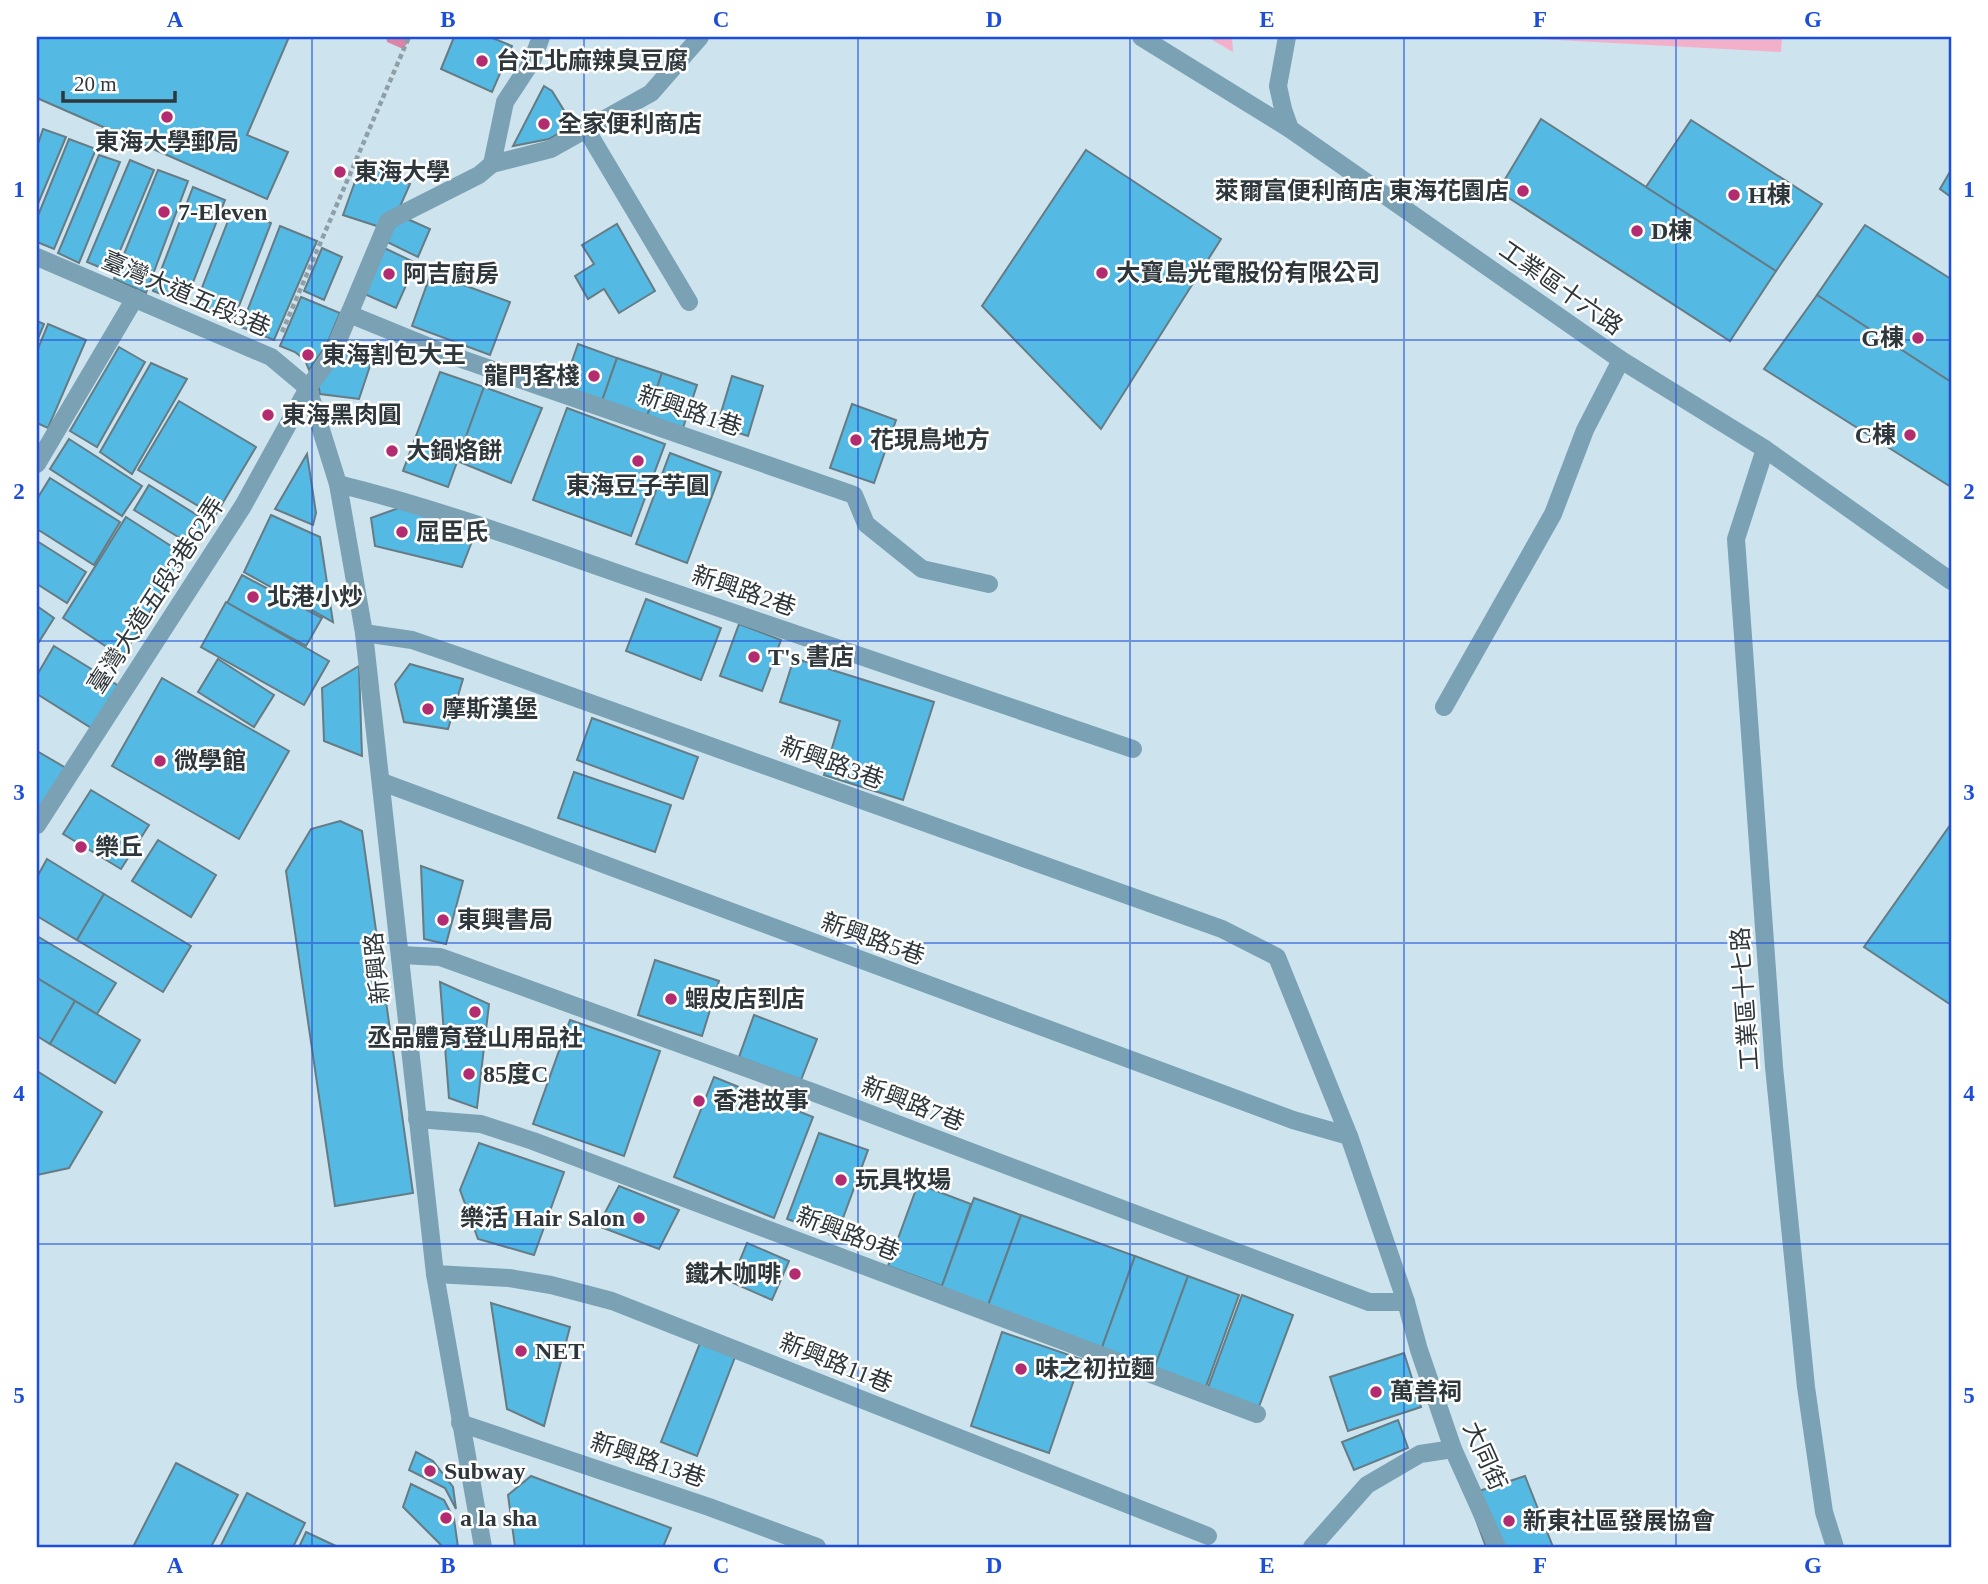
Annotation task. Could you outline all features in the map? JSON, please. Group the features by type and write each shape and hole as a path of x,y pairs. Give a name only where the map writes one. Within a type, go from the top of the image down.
{"street":[{"path":"492,164 505,102 532,61 541,37"},
{"name":"臺灣大道五段3巷62弄","path":"37,825 243,506 308,388 332,355 388,221 479,175 492,164 551,149 651,93 700,37"},
{"name":"工業區十六路","path":"1141,37 1290,129 1621,360 1765,449 1951,581"},
{"path":"1287,37 1278,86 1290,129"},
{"path":"586,129 689,302"},
{"name":"臺灣大道五段3巷","path":"37,257 271,357 308,388"},
{"path":"37,464 135,298"},
{"name":"新興路1巷","path":"349,314 447,354 854,495 866,524 922,569 989,584"},
{"path":"1444,707 1553,514 1585,430 1621,360"},
{"name":"新興路","path":"308,388 338,484 365,632 435,1274 483,1547"},
{"name":"工業區十七路","path":"1765,449 1736,539 1774,1067 1805,1387 1824,1512 1835,1547"},
{"name":"新興路2巷","path":"338,484 403,500 491,528 592,565 1133,749"},
{"name":"新興路3巷","path":"365,632 412,640 479,663 1222,929 1277,957"},
{"name":"新興路5巷","path":"382,782 1266,1111 1349,1136"},
{"name":"新興路7巷","path":"401,956 440,957 457,963 827,1098 1369,1302 1406,1302"},
{"name":"大同街","path":"1277,957 1349,1136 1453,1449 1497,1547"},
{"name":"新興路9巷","path":"417,1119 481,1124 533,1141 1257,1414"},
{"name":"新興路11巷","path":"435,1274 520,1280 612,1301 1208,1536"},
{"name":"新興路13巷","path":"460,1423 817,1547"},
{"path":"1312,1547 1367,1485 1420,1454 1453,1449"}],"path":[{"path":"271,357 409,37"}],"shaded area":[{"path":"386,37 412,37 403,49 387,42"},
{"path":"1207,37 1232,37 1233,52"},
{"path":"1500,37 1782,37 1781,52"}],"building":[{"name":"東海大學郵局","path":"37,37 289,37 247,135 288,152 267,199 37,98"},
{"path":"454,37 490,37 512,46 492,92 441,69"},
{"path":"544,86 552,91 573,125 549,139 513,146"},
{"name":"D棟","path":"1541,119 1776,271 1730,341 1498,191"},
{"name":"H棟","path":"1691,120 1822,204 1776,271 1646,187"},
{"path":"43,129 66,137 37,206 37,147"},
{"path":"69,139 96,149 54,249 37,242 37,218"},
{"name":"大寶島光電股份有限公司","path":"1086,150 1221,239 1101,429 982,306"},
{"path":"99,155 120,162 79,263 58,253"},
{"path":"130,160 154,170 111,272 87,262"},
{"path":"362,162 410,184 398,211 383,228 343,215"},
{"path":"158,170 188,181 146,293 114,279"},
{"path":"1951,170 1951,197 1940,189"},
{"path":"193,187 225,200 185,303 153,291"},
{"path":"233,208 271,223 234,319 196,303"},
{"path":"403,217 430,229 418,257 383,240"},
{"path":"617,224 655,291 619,313 604,289 588,299 575,276 594,264 582,245"},
{"name":"G棟","path":"1865,225 1951,279 1951,382 1817,295"},
{"path":"280,226 317,241 274,340 241,327"},
{"path":"380,246 416,263 396,308 360,292"},
{"path":"322,248 342,257 324,300 304,291"},
{"path":"431,273 510,302 490,355 412,326"},
{"name":"C棟","path":"1817,295 1951,382 1951,487 1764,369"},
{"path":"301,297 340,313 327,344 309,370 305,360 280,346"},
{"path":"37,321 44,324 37,341"},
{"path":"48,324 86,340 48,428 37,423 37,351"},
{"path":"578,344 617,358 602,401 563,387"},
{"path":"119,347 145,362 97,447 70,431"},
{"path":"341,348 375,351 359,399 320,394 317,380"},
{"path":"617,358 662,373 647,416 602,401"},
{"path":"151,363 187,379 132,474 100,452"},
{"path":"440,372 484,387 448,487 403,471"},
{"path":"662,373 697,385 683,428 647,416"},
{"path":"732,376 763,386 748,436 717,426"},
{"path":"484,387 542,408 511,483 457,461"},
{"path":"179,401 256,447 215,516 138,470"},
{"path":"852,404 896,420 874,483 830,468"},
{"path":"567,408 665,444 631,536 533,500"},
{"path":"69,439 142,486 122,516 50,469"},
{"path":"670,453 721,472 687,563 636,544"},
{"path":"307,454 316,513 313,525 275,509"},
{"path":"50,478 120,522 94,565 37,529 37,499"},
{"path":"149,485 208,522 193,546 134,510"},
{"path":"407,505 471,544 462,567 375,546 371,518"},
{"path":"271,515 320,537 333,622 244,572"},
{"path":"126,517 185,555 122,657 63,618"},
{"path":"37,541 86,572 67,603 37,584"},
{"path":"242,575 322,618 306,646 227,603"},
{"path":"646,599 721,628 701,680 626,651"},
{"path":"226,602 329,661 304,705 201,647"},
{"path":"37,606 54,618 37,645"},
{"path":"739,624 781,640 762,691 720,676"},
{"path":"54,646 119,686 93,729 37,694 37,675"},
{"path":"794,658 934,702 903,800 824,775 840,721 780,702"},
{"path":"218,659 274,695 254,727 198,692"},
{"path":"410,664 463,679 448,729 404,722 395,684"},
{"path":"359,666 362,756 324,741 322,688"},
{"path":"162,678 289,751 239,839 112,766"},
{"path":"592,718 698,757 683,799 577,760"},
{"path":"37,751 66,768 37,812"},
{"path":"574,772 671,805 655,852 558,818"},
{"path":"91,790 149,825 121,869 63,834"},
{"path":"340,821 362,831 413,1193 335,1206 286,871 311,829"},
{"path":"1951,824 1951,1005 1864,947"},
{"path":"158,840 216,875 191,917 132,881"},
{"path":"47,859 104,894 77,940 37,916 37,877"},
{"path":"421,866 463,881 446,944 424,939"},
{"path":"104,894 191,946 163,992 77,940"},
{"path":"37,936 116,983 97,1014 37,978"},
{"path":"655,960 719,981 702,1036 638,1015"},
{"path":"37,978 75,1001 50,1044 37,1036"},
{"path":"440,982 489,1004 477,1108 449,1098"},
{"path":"75,1001 140,1040 115,1083 50,1044"},
{"path":"754,1015 817,1039 801,1080 739,1057"},
{"path":"570,1020 660,1051 624,1156 533,1124"},
{"path":"37,1071 102,1112 69,1168 37,1175"},
{"path":"714,1077 813,1117 774,1218 674,1177"},
{"path":"819,1133 868,1150 836,1237 787,1219"},
{"path":"479,1143 564,1172 534,1255 478,1239 460,1190"},
{"path":"918,1184 971,1204 942,1286 888,1266"},
{"name":"樂活 Hair Salon","path":"619,1186 679,1210 659,1249 598,1226"},
{"path":"974,1198 1021,1215 986,1311 939,1294"},
{"path":"1021,1215 1135,1256 1100,1353 986,1311"},
{"path":"747,1243 789,1261 772,1300 731,1282"},
{"path":"1135,1256 1188,1276 1153,1372 1100,1353"},
{"path":"1188,1276 1239,1295 1204,1392 1153,1372"},
{"path":"1242,1295 1293,1315 1257,1412 1206,1393"},
{"path":"491,1303 570,1327 544,1426 507,1409"},
{"path":"1002,1332 1081,1359 1049,1453 971,1426"},
{"path":"700,1343 735,1357 697,1456 661,1442"},
{"name":"萬善祠","path":"1404,1353 1421,1407 1348,1431 1330,1377"},
{"path":"1398,1420 1408,1448 1354,1470 1342,1442"},
{"path":"416,1452 433,1461 453,1487 456,1509 445,1488 409,1470"},
{"path":"176,1463 238,1495 211,1547 133,1547"},
{"path":"531,1476 671,1528 663,1547 515,1547 508,1495"},
{"name":"新東社區發展協會","path":"1525,1476 1553,1547 1486,1547 1467,1495"},
{"path":"411,1484 444,1500 454,1519 458,1547 443,1547 403,1507"},
{"path":"247,1493 305,1523 293,1547 220,1547"},
{"path":"306,1532 338,1547 299,1547"}],"place":[{"name":"台江北麻辣臭豆腐","path":"482,61"},
{"name":"東海大學郵局","path":"167,117"},
{"name":"全家便利商店","path":"544,124"},
{"name":"東海大學","path":"340,172"},
{"name":"萊爾富便利商店 東海花園店","path":"1523,191"},
{"name":"H棟","path":"1734,195"},
{"name":"7-Eleven","path":"164,212"},
{"name":"D棟","path":"1637,231"},
{"name":"大寶島光電股份有限公司","path":"1102,273"},
{"name":"阿吉廚房","path":"389,274"},
{"name":"G棟","path":"1918,338"},
{"name":"東海割包大王","path":"308,355"},
{"name":"龍門客棧","path":"594,376"},
{"name":"東海黑肉圓","path":"268,415"},
{"name":"C棟","path":"1910,435"},
{"name":"花現鳥地方","path":"856,440"},
{"name":"大鍋烙餅","path":"392,451"},
{"name":"東海豆子芋圓","path":"638,461"},
{"name":"屈臣氏","path":"402,532"},
{"name":"北港小炒","path":"253,597"},
{"name":"T's 書店","path":"754,657"},
{"name":"摩斯漢堡","path":"428,709"},
{"name":"微學館","path":"160,761"},
{"name":"樂丘","path":"81,847"},
{"name":"東興書局","path":"443,920"},
{"name":"蝦皮店到店","path":"671,999"},
{"name":"丞品體育登山用品社","path":"475,1012"},
{"name":"85度C","path":"469,1074"},
{"name":"香港故事","path":"699,1101"},
{"name":"玩具牧場","path":"841,1180"},
{"name":"樂活 Hair Salon","path":"639,1218"},
{"name":"鐵木咖啡","path":"795,1274"},
{"name":"NET","path":"521,1351"},
{"name":"味之初拉麵","path":"1021,1369"},
{"name":"萬善祠","path":"1376,1392"},
{"name":"Subway","path":"430,1471"},
{"name":"a la sha","path":"446,1518"},
{"name":"新東社區發展協會","path":"1509,1521"}]}
